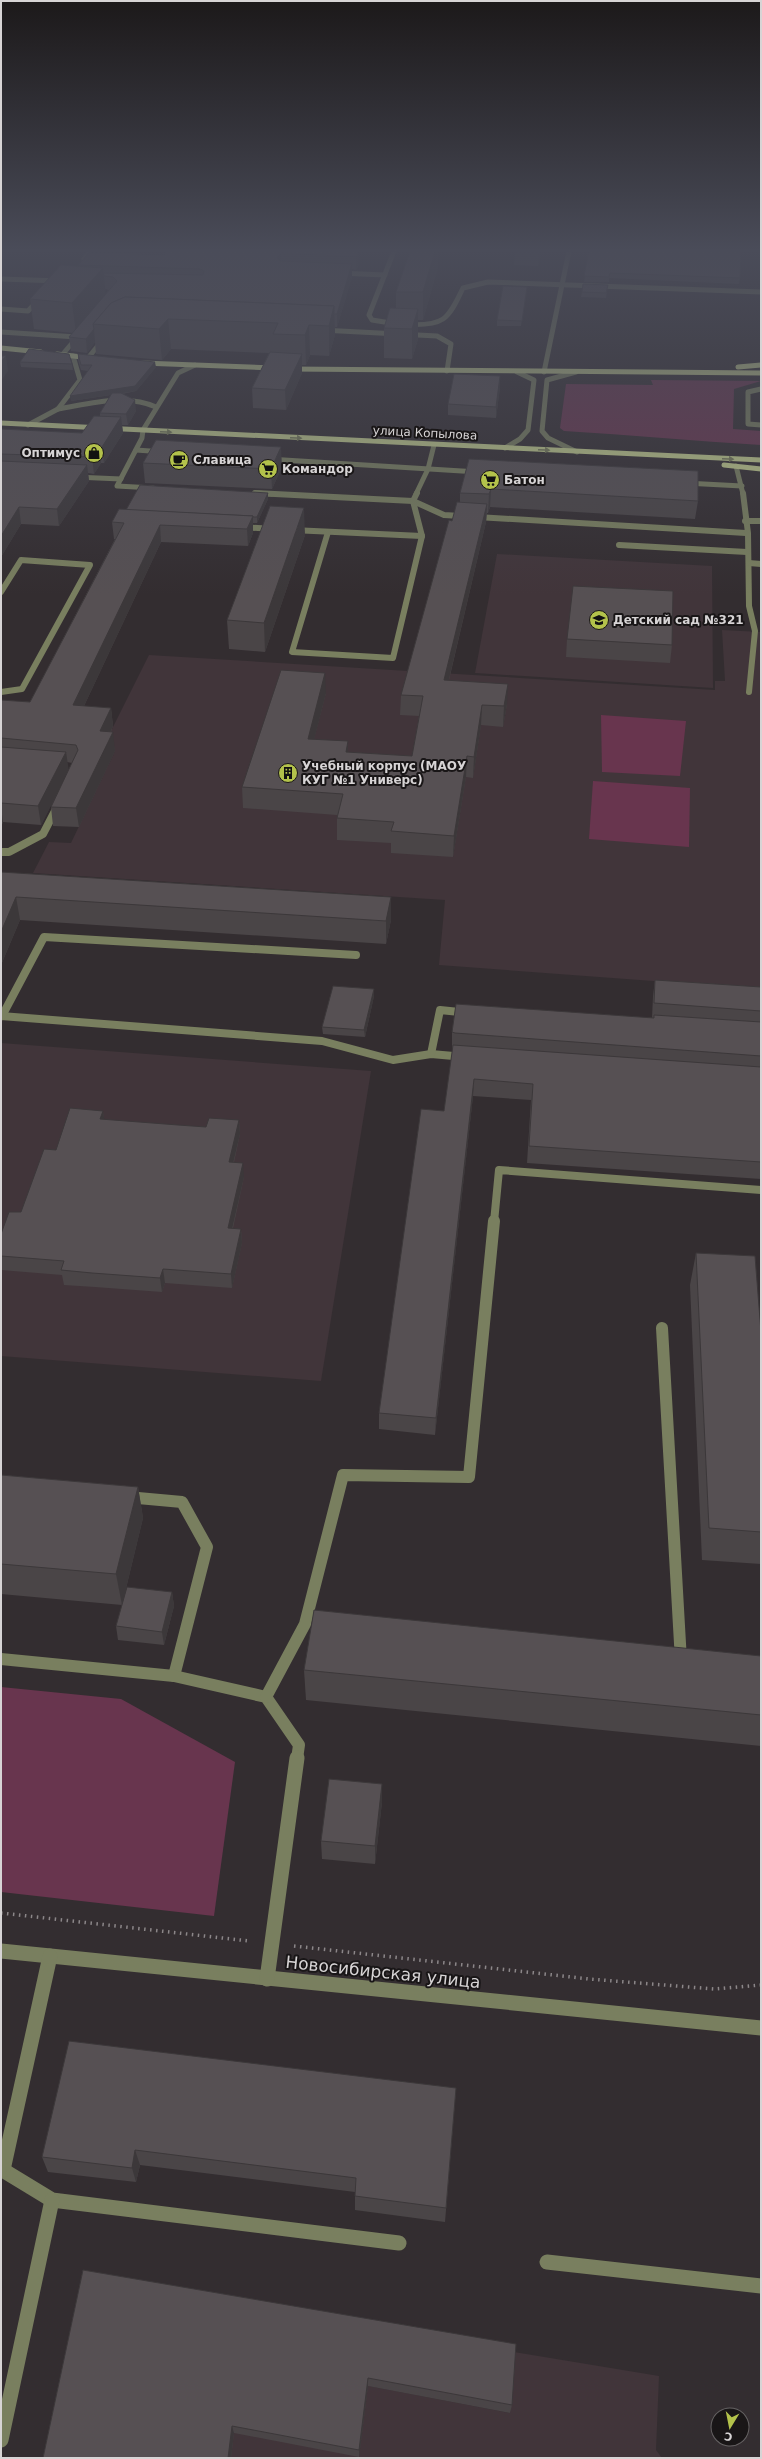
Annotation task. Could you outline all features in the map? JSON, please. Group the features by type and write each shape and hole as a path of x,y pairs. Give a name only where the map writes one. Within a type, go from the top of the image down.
{"main road":[{"path":"214,366 346,371 761,373"},
{"path":"618,372 746,366"},
{"name":"улица Копылова","path":"1,423 633,455 761,460"},
{"name":"улица Копылова","path":"633,455 761,469"}],"street":[{"path":"58,409 80,380 76,366"},
{"path":"164,488 117,486 142,438 143,430 156,407 178,373 193,366"},
{"path":"447,371 448,366"},
{"path":"544,372 545,366"},
{"path":"505,448 520,439 528,430 534,380 517,372"},
{"path":"576,372 547,380 542,431 548,438 559,445 576,452"},
{"path":"748,394 748,392 761,389"},
{"path":"748,394 761,397"},
{"path":"748,394 748,424 761,425"},
{"path":"28,425 58,409 115,401 150,402 156,407"},
{"path":"328,532 292,652 393,658 422,536 413,501 428,469 434,444"},
{"path":"136,450 168,452"},
{"path":"262,458 483,472"},
{"path":"736,466 742,486 749,563 749,604 758,620 749,692"},
{"path":"65,476 121,479"},
{"path":"679,483 742,486"},
{"path":"249,493 413,501 444,515 746,533"},
{"path":"745,520 761,521"},
{"path":"235,527 422,536"},
{"path":"619,545 747,552"},
{"path":"1,592 21,560 90,565 22,689 1,692"},
{"path":"749,563 761,564"},
{"path":"1,852 8,852 43,834 63,794"},
{"path":"356,955 44,936 2,1016 322,1041 393,1060 431,1054 478,1058"},
{"path":"431,1054 440,1010 479,1013"},
{"path":"266,1697 305,1624 343,1475 469,1477 500,1170 761,1190"},
{"path":"662,1328 681,1663"},
{"path":"111,1496 182,1502 207,1547 174,1676"},
{"path":"305,1624 320,1626"},
{"path":"1,1659 174,1676 266,1697 299,1745 267,1979"},
{"path":"665,1662 695,1665"},
{"name":"Новосибирская улица","path":"1,1951 761,2028"},
{"path":"50,1956 2,2170 52,2200 399,2243"},
{"path":"1,2440 52,2200"},
{"path":"547,2262 761,2286"}],"path":[{"path":"1,1913 589,1979 714,1989 761,1985"}],"shaded area":[{"path":"651,380 761,381 734,389 733,429 761,431 761,445 564,431 560,428 566,384 653,385"},
{"name":"Детский сад №321","path":"497,554 712,566 713,688 475,673"},
{"path":"722,630 761,632 761,989 439,965 445,900 33,873 49,842 71,843 115,751 108,737 149,655 715,690 715,681 725,681"},
{"path":"601,715 686,721 680,776 602,772"},
{"path":"593,781 690,788 689,847 589,839"},
{"path":"1,1043 371,1071 321,1381 1,1356"},
{"path":"1,1687 121,1699 235,1762 214,1916 1,1892"},
{"path":"514,2352 659,2376 656,2450 662,2458 49,2458 244,2362 510,2413"}],"building":[{"path":"91,366 152,366 135,386 70,396"},
{"path":"263,366 296,366 285,390 252,388"},
{"path":"454,374 500,376 496,407 448,404"},
{"path":"112,393 121,393 135,400 126,414 100,413"},
{"path":"94,416 121,417 102,447 99,447 92,457 1,454 1,429 82,433"},
{"path":"156,440 281,447 271,469 143,463"},
{"path":"469,459 698,471 698,501 491,489 489,494 460,493"},
{"path":"1,461 87,465 57,509 19,507 1,536"},
{"path":"140,485 268,493 257,517 126,510"},
{"path":"457,502 487,504 444,680 508,684 504,706 482,705 474,757 467,756 454,836 391,831 394,822 337,818 343,794 242,787 281,670 325,673 308,739 348,741 346,752 412,756 423,696 401,695 449,520 452,521"},
{"path":"270,506 304,508 264,623 227,620"},
{"path":"119,509 253,516 247,529 160,525 73,705 111,708 100,731 113,732 76,808 51,807 78,750 76,745 1,738 1,700 30,702 124,523 112,522"},
{"path":"573,586 673,591 672,645 567,639"},
{"path":"1,747 66,752 38,806 1,803"},
{"path":"1,872 391,897 386,921 16,897 1,932"},
{"path":"655,980 761,987 761,1011 654,1003"},
{"path":"333,986 374,989 364,1030 322,1027"},
{"path":"456,1004 654,1018 654,1015 761,1022 761,1056 455,1033 452,1032"},
{"path":"453,1045 761,1067 761,1162 529,1146 533,1084 474,1079 436,1418 379,1413 421,1109 444,1111"},
{"path":"70,1108 103,1111 100,1119 206,1127 209,1118 239,1120 229,1162 243,1163 228,1228 241,1229 231,1274 163,1269 160,1278 92,1273 61,1270 64,1261 1,1256 1,1234 9,1212 21,1212 44,1149 56,1150"},
{"path":"696,1253 755,1256 761,1332 761,1532 709,1528"},
{"path":"1,1475 138,1487 116,1574 1,1564"},
{"path":"127,1587 172,1592 162,1632 116,1626"},
{"path":"314,1610 761,1656 761,1715 304,1670"},
{"path":"329,1779 382,1784 375,1846 321,1841"},
{"path":"69,2041 456,2088 446,2208 355,2196 356,2178 135,2150 132,2168 42,2157"},
{"path":"83,2270 516,2344 512,2405 368,2378 359,2450 232,2426 228,2458 43,2458"}],"place":[{"name":"Оптимус","path":"94,453"},
{"name":"Славица","path":"179,460"},
{"name":"Командор","path":"268,469"},
{"name":"Батон","path":"490,480"},
{"name":"Детский сад №321","path":"599,620"},
{"name":"Учебный корпус (МАОУ КУГ №1 Универс)","path":"288,773"}]}
